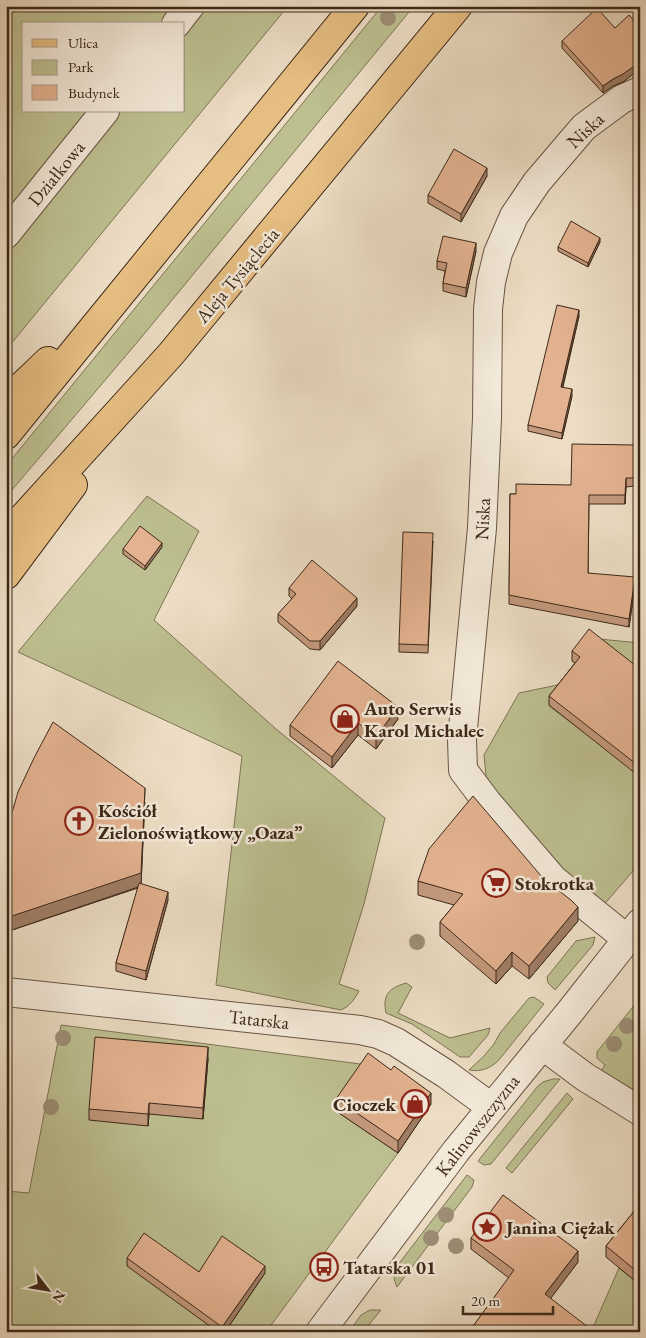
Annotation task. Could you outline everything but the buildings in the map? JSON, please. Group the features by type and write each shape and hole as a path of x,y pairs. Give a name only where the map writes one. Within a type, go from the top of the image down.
{"main road":[{"path":"6,435 355,6"},
{"name":"Aleja Tysiąclecia","path":"6,536 171,354 458,6"},
{"path":"6,401 139,273"},
{"path":"6,575 171,354"}],"street":[{"path":"178,22 190,6"},
{"name":"Niska","path":"633,931 554,880 487,802 463,770 462,739 482,528 487,418 488,309 491,282 498,253 514,216 532,189 584,127 622,99 640,91"},
{"name":"Działkowa","path":"6,234 104,112"},
{"name":"Kalinowszczyzna","path":"320,1332 450,1159 633,931"},
{"name":"Tatarska","path":"6,992 350,1029 378,1034 396,1042 446,1074 491,1107"},
{"path":"542,1045 585,1077 640,1111"}],"green space":[{"path":"6,6 175,6 163,22 22,22 22,112 89,112 6,216"},
{"path":"205,6 288,6 6,350 6,252 119,112 185,112 185,32"},
{"path":"382,6 414,6 140,339 6,497 6,466"},
{"path":"147,496 199,531 154,620 276,729 385,818 364,904 339,984 359,991 352,1002 341,1010 216,985 242,756 18,652"},
{"path":"589,638 640,643 640,707 636,711 572,661"},
{"path":"567,683 549,706 627,765 640,749 640,863 601,908 562,875 487,786 484,755 519,693"},
{"path":"595,937 593,945 555,990 548,983 547,977 576,941"},
{"path":"406,983 412,987 398,1013 450,1038 490,1028 488,1035 469,1057 460,1057 412,1024 386,1013 385,1001 388,993 395,987"},
{"path":"534,997 544,1004 498,1061 485,1069 469,1070 494,1044 500,1033 529,998"},
{"path":"640,998 640,1097 600,1072 605,1065 597,1058 597,1052"},
{"path":"61,1025 368,1065 336,1111 398,1153 266,1332 6,1332 6,1191 29,1193"},
{"path":"560,1079 491,1164 484,1165 478,1161 538,1086 543,1082"},
{"path":"567,1093 573,1099 512,1173 506,1168"},
{"path":"467,1175 474,1180 472,1187 397,1287 394,1277 397,1266"},
{"path":"619,1268 640,1285 640,1332 591,1332"},
{"path":"370,1310 381,1310 363,1332 349,1332 361,1315"}],"place":[{"name":"Auto Serwis Karol Michalec","path":"345,719"},
{"name":"Kościół Zielonoświątkowy „Oaza”","path":"79,821"},
{"name":"Stokrotka","path":"496,883"},
{"name":"Cioczek","path":"415,1104"},
{"name":"Janina Ciężak","path":"487,1227"},
{"name":"Tatarska 01","path":"324,1267"}]}
